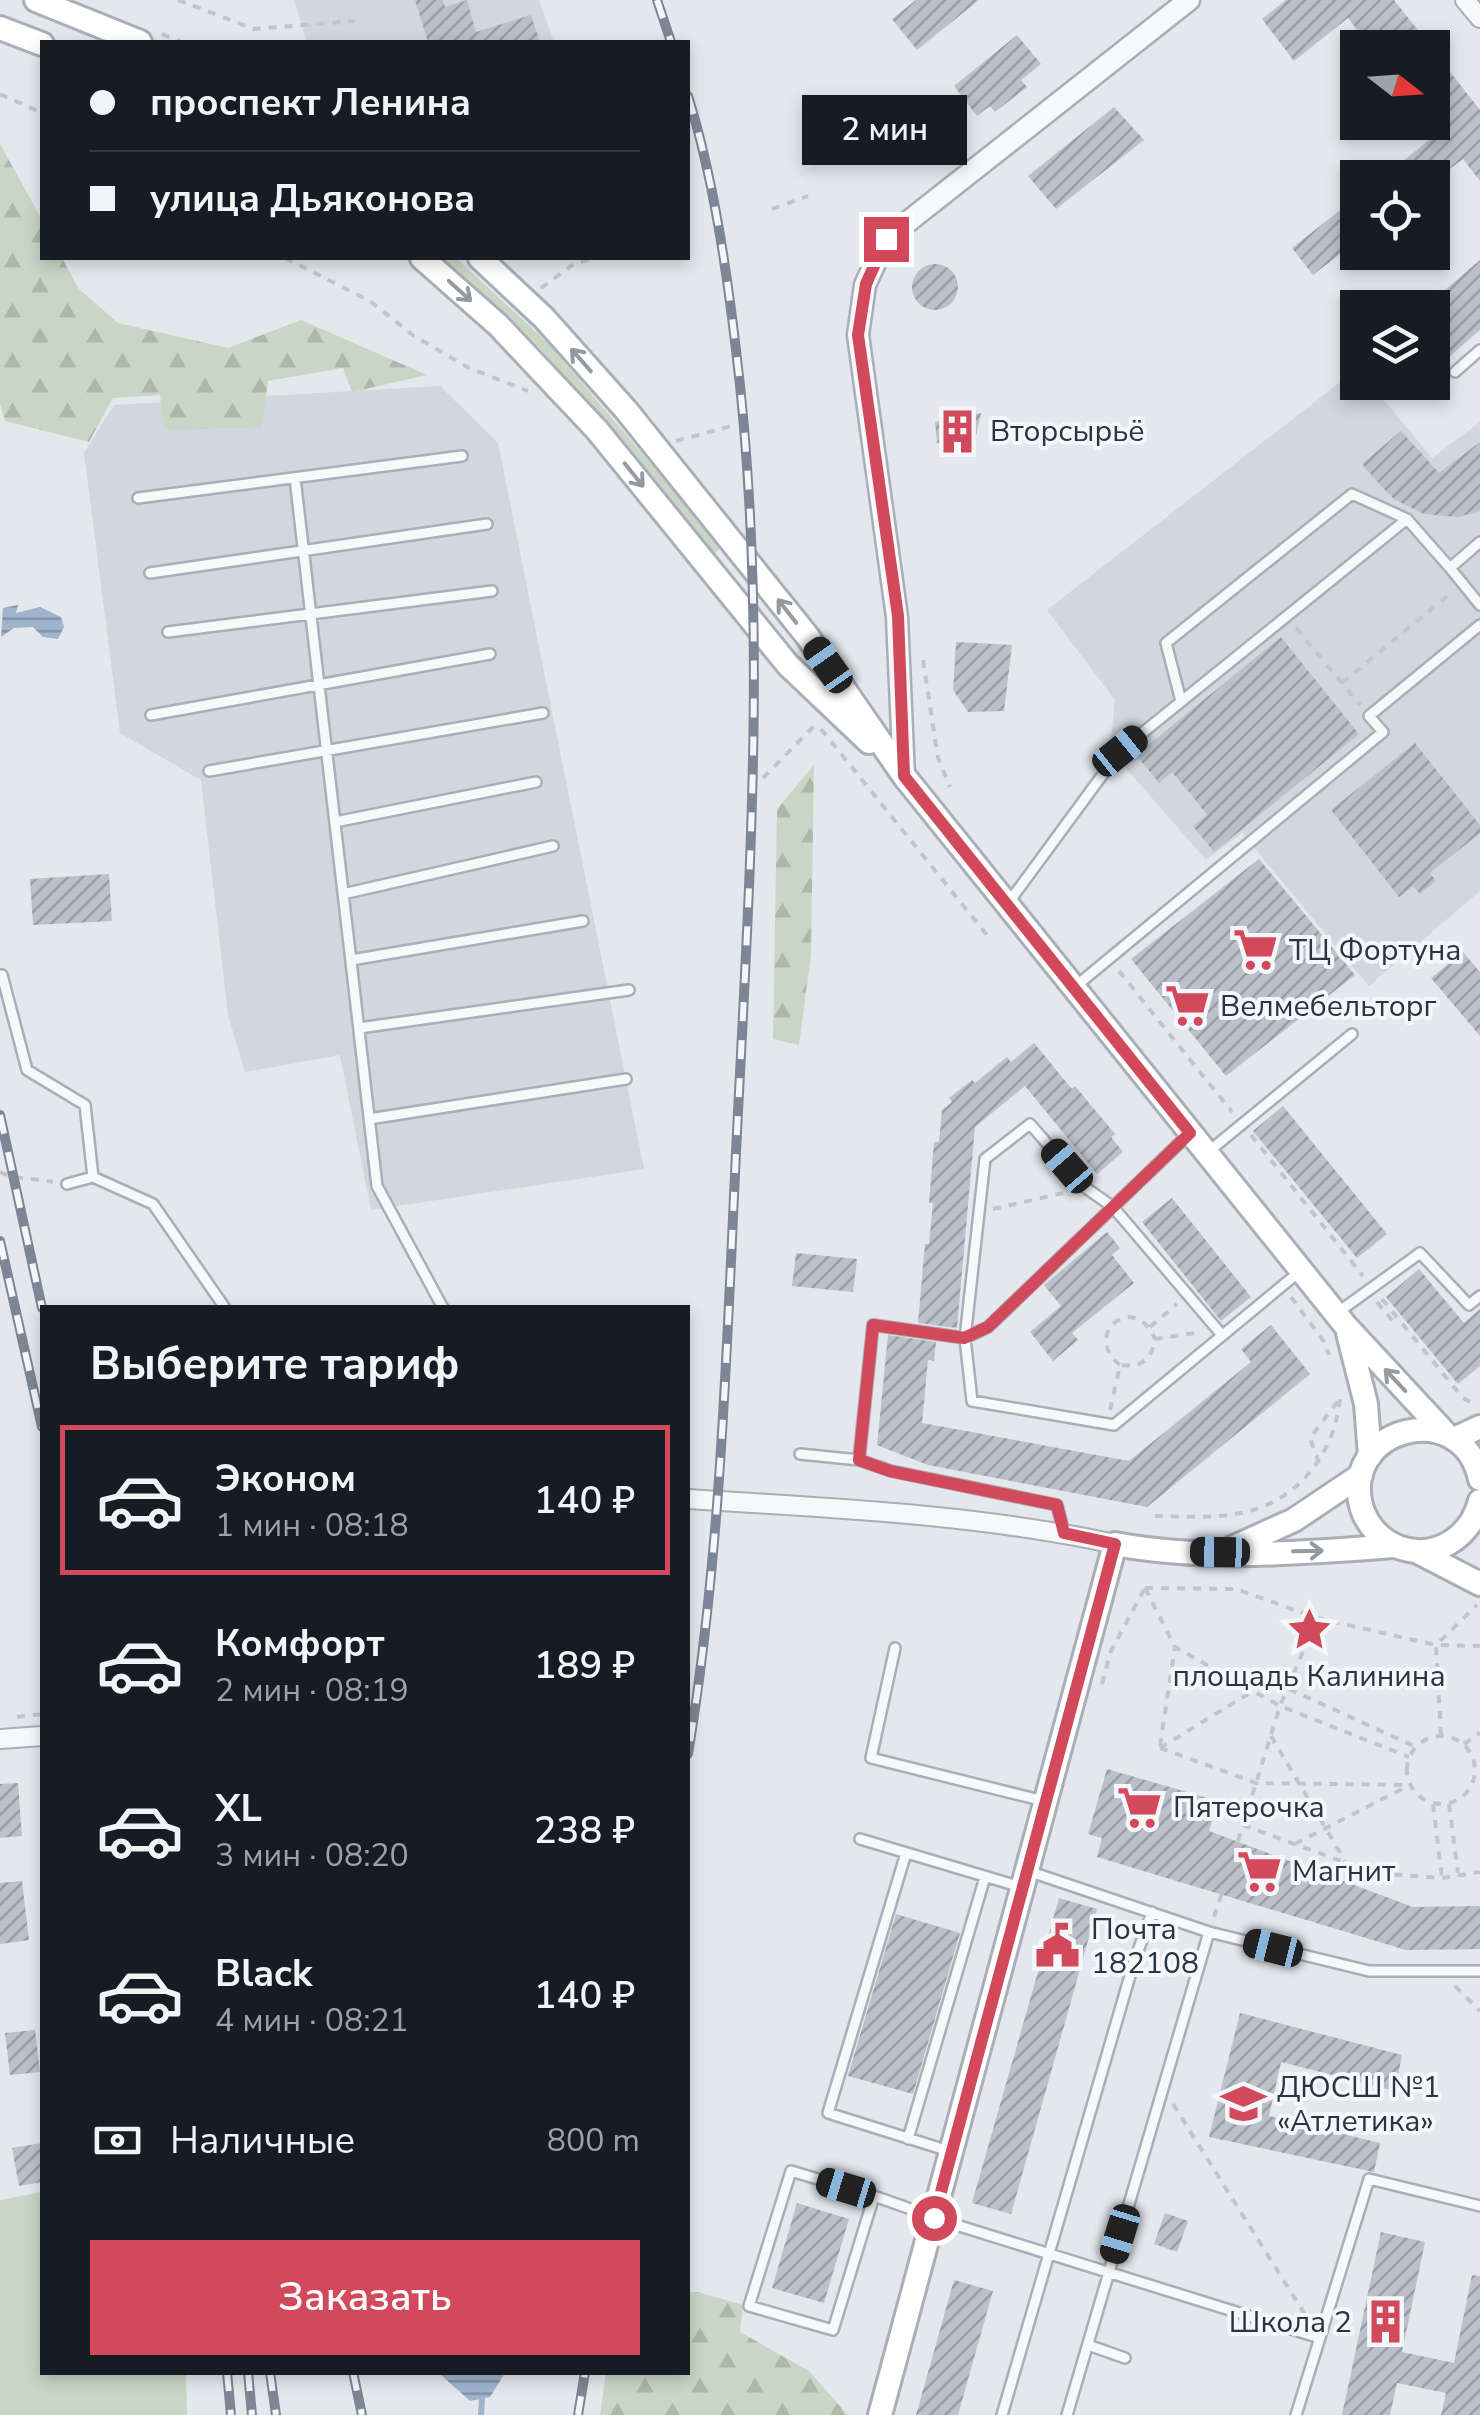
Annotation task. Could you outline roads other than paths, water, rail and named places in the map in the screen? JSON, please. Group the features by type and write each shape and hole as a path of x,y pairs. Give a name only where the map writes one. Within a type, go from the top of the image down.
{"main road":[{"path":"36,0 135,40"},
{"path":"0,28 40,43"},
{"path":"424,260 498,325 597,430 788,665 904,776"},
{"path":"482,260 544,318 626,410 808,638 904,776 1207,1153 1291,1277 1340,1320 1470,1454 1480,1476"},
{"path":"1340,1320 1366,1404 1366,1465 1360,1496 1365,1516 1378,1534 1478,1594"},
{"path":"1220,1552 1294,1520 1366,1465 1384,1440 1404,1431 1425,1429 1450,1437 1480,1427"},
{"path":"880,2415 1115,1544 1152,1551 1437,1549 1456,1540 1471,1524 1480,1501"}],"street":[{"path":"904,776 898,616 858,335 866,284 886,239 1189,0"},
{"path":"1465,0 1480,18"},
{"path":"690,1499 847,1510 1064,1533 1115,1544"},
{"path":"0,1740 40,1736"}],"lane":[{"path":"1456,372 1480,350"},
{"path":"138,498 462,456"},
{"path":"295,478 377,1186 441,1305"},
{"path":"1181,702 1166,643 1352,494 1408,519 1480,606"},
{"path":"1008,904 1120,751 1408,519"},
{"path":"150,574 487,524"},
{"path":"1450,568 1480,542"},
{"path":"168,632 492,591"},
{"path":"1074,987 1383,732 1369,716 1480,626"},
{"path":"151,715 490,654"},
{"path":"209,771 543,713"},
{"path":"335,822 536,782"},
{"path":"343,894 554,846"},
{"path":"351,960 583,921"},
{"path":"2,975 27,1070 85,1105 94,1177"},
{"path":"359,1028 629,990"},
{"path":"1207,1153 1352,1034"},
{"path":"369,1119 626,1080"},
{"path":"1222,1335 1113,1206 1086,1188 1030,1124 985,1159 964,1338 972,1401 1114,1425 1222,1335 1291,1277"},
{"path":"859,1460 873,1325 964,1338 988,1327 1190,1133"},
{"path":"67,1184 94,1177 153,1204 223,1305"},
{"path":"1340,1320 1372,1288 1420,1253 1469,1305 1480,1296"},
{"path":"800,1454 859,1460 890,1471 1057,1505 1064,1533"},
{"path":"895,1648 871,1758 1046,1802"},
{"path":"860,1839 986,1877 1026,1879 1152,1912 1209,1932 1369,1971 1480,1971"},
{"path":"906,1852 828,2113 952,2152"},
{"path":"908,2140 986,1877"},
{"path":"1002,2415 1152,1912"},
{"path":"1066,2415 1209,1932"},
{"path":"874,2196 833,2330 749,2306 790,2170 874,2196 934,2218 1320,2338"},
{"path":"1296,2415 1369,2178 1480,2206"},
{"path":"1088,2344 1125,2358"}],"water":[{"path":"18,605 16,613 40,607 61,617 64,627 58,639 43,637 33,627 14,628 1,637 3,608"},
{"path":"441,2375 504,2375 490,2397 470,2401"}],"waterway":[{"path":"481,2415 482,2399"}],"railway":[{"path":"657,0 670,40"},
{"path":"690,103 718,222 736,350 746,445 754,635 748,921 722,1434 709,1594 690,1741"},
{"path":"0,1115 41,1305"},
{"path":"0,1241 40,1418"},
{"path":"227,2375 231,2415"},
{"path":"248,2375 252,2415"},
{"path":"270,2375 276,2415"},
{"path":"354,2375 362,2415"},
{"path":"578,2415 585,2375"}],"place":[{"name":"Вторсырьё","path":"957,431"},
{"name":"ТЦ Фортуна","path":"1256,950"},
{"name":"Велмебельторг","path":"1187,1006"},
{"name":"площадь Калинина","path":"1309,1629"},
{"name":"Пятерочка","path":"1140,1807"},
{"name":"Магнит","path":"1259,1871"},
{"name":"Почта 182108","path":"1058,1946"},
{"name":"ДЮСШ №1 «Атлетика»","path":"1244,2104"},
{"name":"Школа 2","path":"1385,2322"}]}
